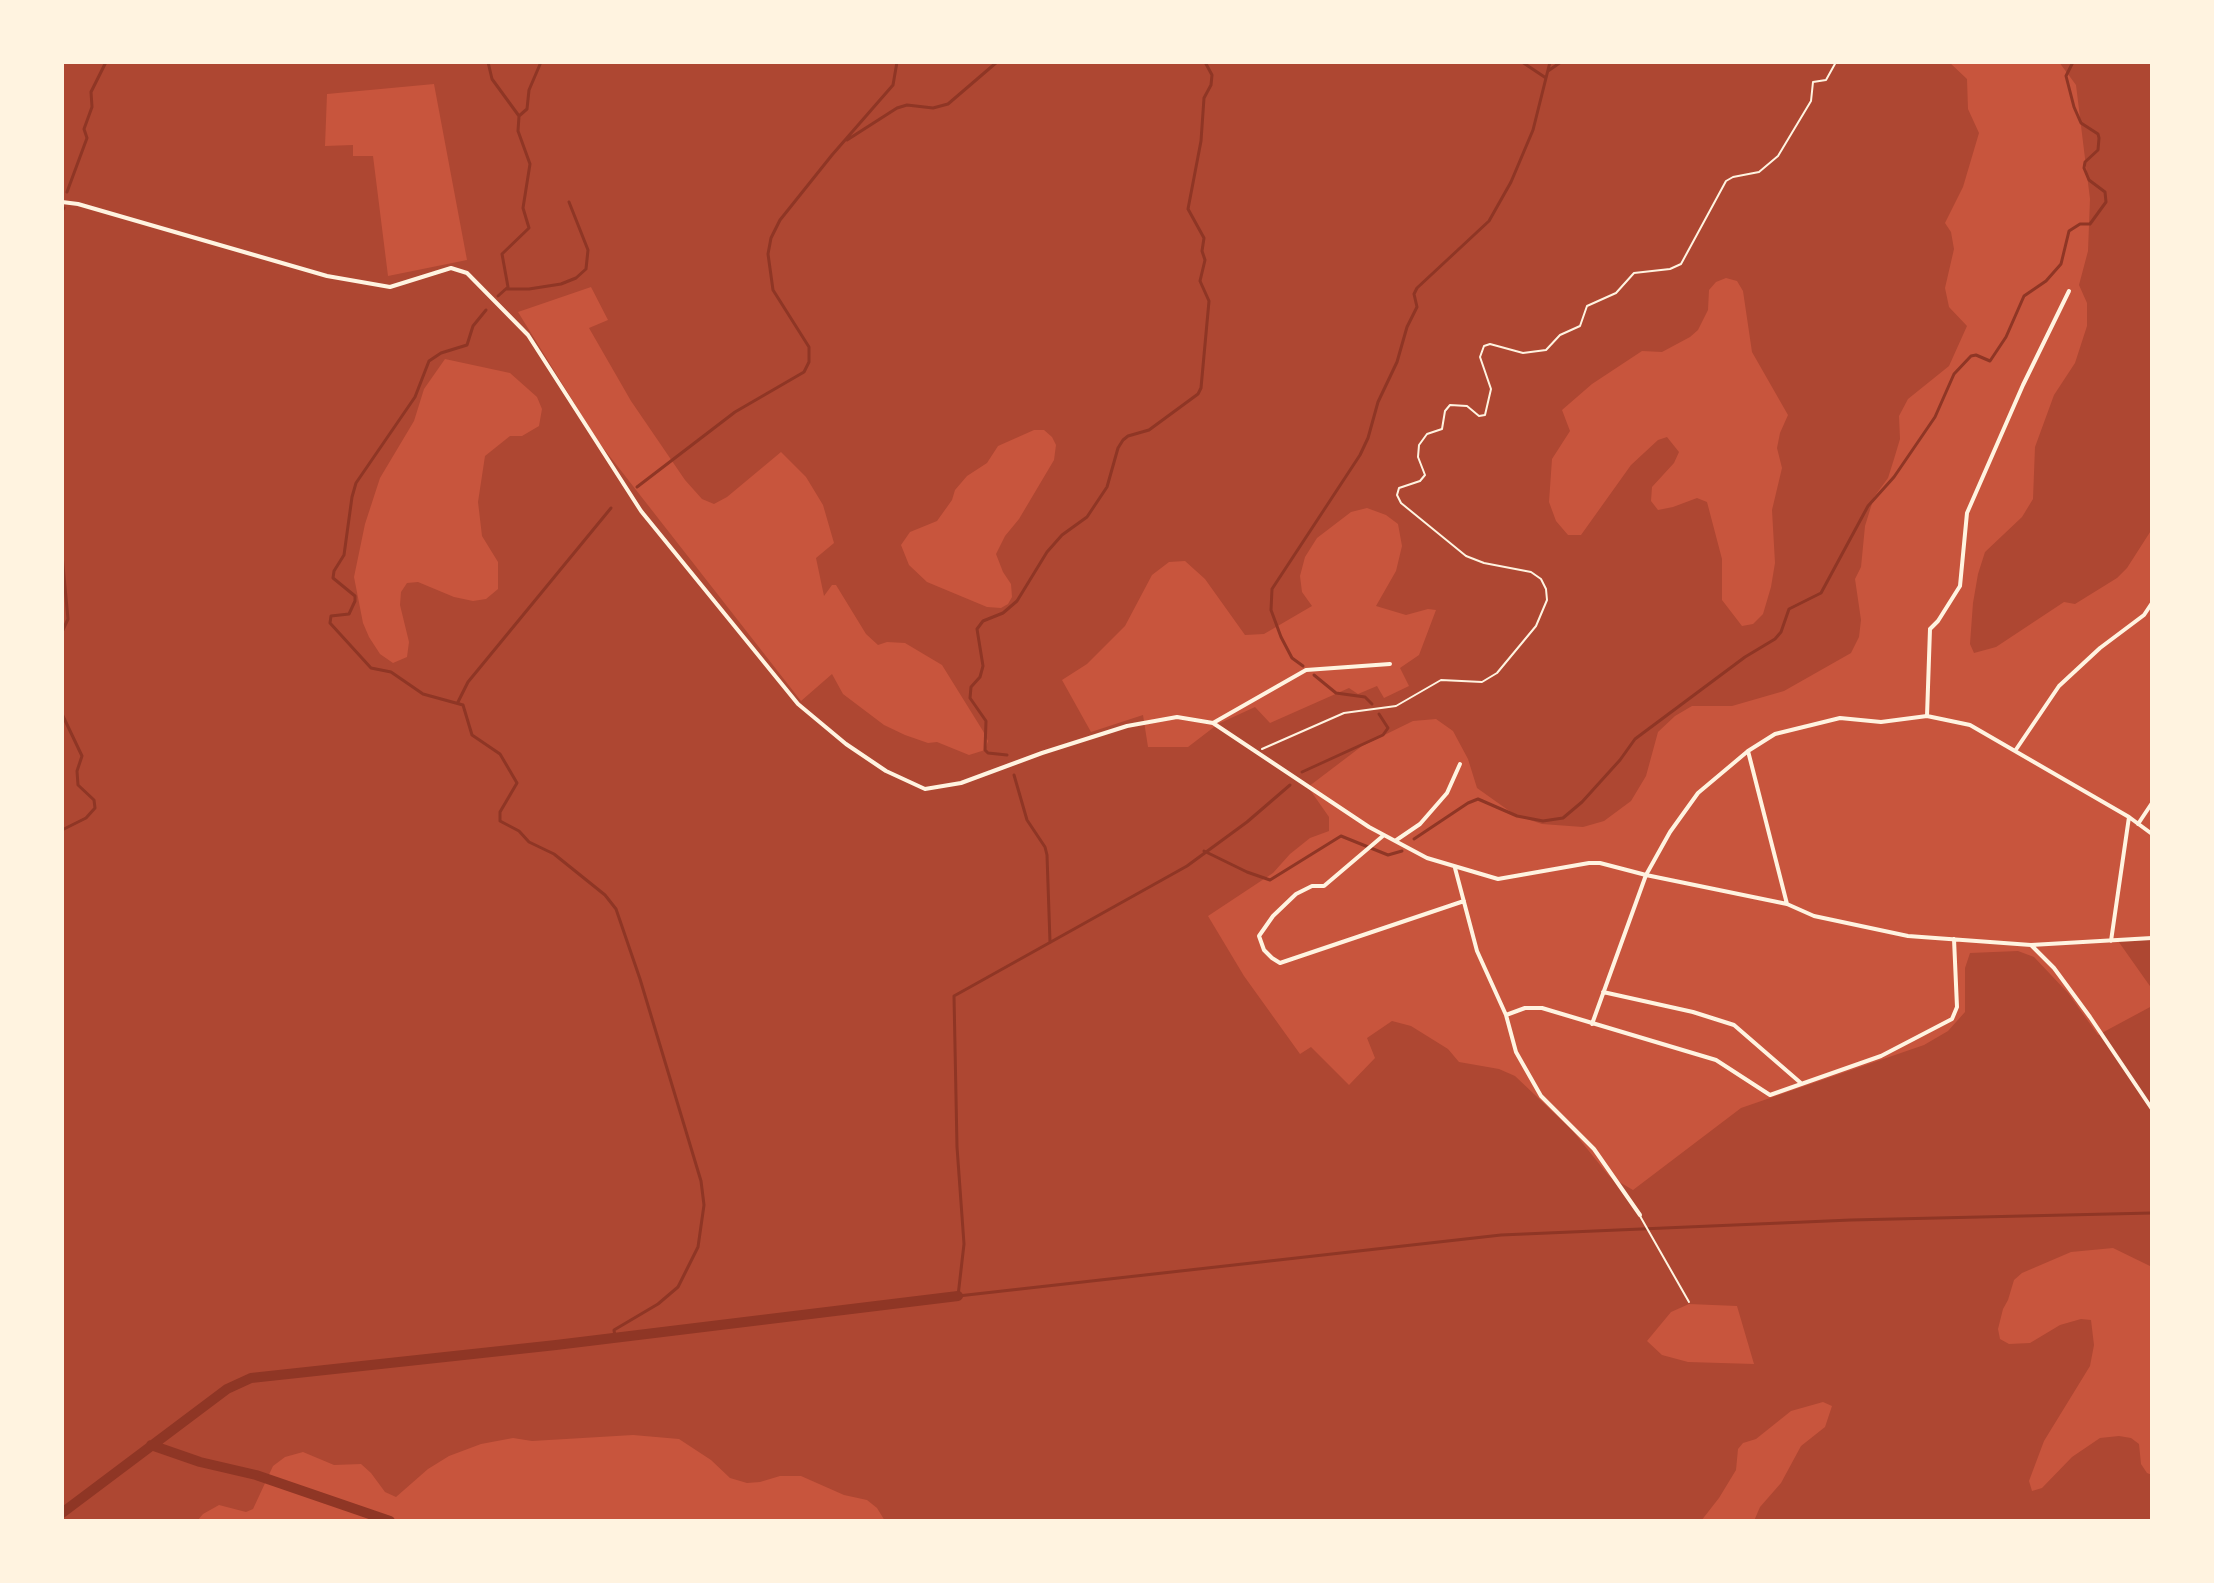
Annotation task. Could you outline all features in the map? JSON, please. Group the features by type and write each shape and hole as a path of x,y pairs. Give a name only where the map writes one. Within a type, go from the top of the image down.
{"street":[{"path":"62,202 327,276 390,287 451,268 467,273 528,335 641,511 798,704 846,744 886,771 925,789 961,783 1042,753 1153,720 1177,717 1213,723 1384,835 1427,858 1498,879 1600,863 1787,904 1814,916 1908,936 2031,945 2152,938"},
{"path":"1927,716 1930,629 1960,586 1967,513 2023,385 2069,291"},
{"path":"2015,751 2059,686 2100,648 2144,615 2152,603"},
{"path":"1213,723 1306,670 1390,664"},
{"path":"1592,1024 1646,875 1670,832 1698,793 1748,751 1775,734 1840,718 1881,722 1927,716 1970,725 2129,817 2152,834"},
{"path":"1748,751 1787,904"},
{"path":"1395,841 1420,824 1447,793 1460,764"},
{"path":"2138,824 2152,803"},
{"path":"2111,942 2129,817"},
{"path":"1384,835 1324,886 1312,886 1296,894 1273,916 1259,936 1264,950 1272,958 1280,963 1464,901"},
{"path":"1455,868 1477,951 1506,1015 1516,1052 1541,1096 1594,1149 1640,1215"},
{"path":"1506,1015 1525,1008 1542,1008 1716,1060 1770,1095 1881,1056 1952,1019 1957,1007 1954,939"},
{"path":"2031,945 2054,968 2152,1109"},
{"path":"1603,992 1693,1012 1734,1025 1802,1084"}],"lane":[{"path":"1640,1215 1689,1302"}],"path":[{"path":"1257,751 1334,716 1362,709 1383,710 1396,706 1441,680 1482,682 1497,673 1536,626 1547,600 1546,589 1541,579 1531,572 1484,563 1466,556 1401,503 1397,498 1399,488 1420,481 1425,475 1418,457 1419,445 1427,434 1442,429 1445,411 1450,405 1467,406 1479,416 1485,415 1491,389 1480,357 1484,346 1490,344 1523,353 1546,350 1560,335 1580,326 1587,306 1616,293 1634,273 1674,268 1681,264 1726,181 1759,172 1778,156 1811,101 1813,82 1826,80 1836,62"}],"shaded area":[{"path":"62,62 1949,62 1967,79 1968,109 1979,133 1963,187 1945,223 1951,232 1954,249 1945,288 1949,307 1967,326 1949,366 1908,399 1899,416 1900,439 1894,459 1888,478 1874,497 1865,526 1861,567 1855,579 1861,620 1859,637 1851,653 1784,691 1732,706 1692,706 1675,716 1658,732 1646,776 1631,801 1604,821 1583,827 1542,824 1515,815 1477,788 1468,759 1453,731 1436,719 1413,721 1362,746 1308,787 1329,817 1329,831 1310,838 1273,873 1208,916 1244,976 1300,1054 1311,1047 1349,1085 1375,1058 1367,1038 1392,1021 1411,1026 1448,1049 1459,1062 1499,1069 1515,1076 1572,1130 1609,1176 1633,1190 1741,1108 1924,1045 1948,1031 1965,1012 1965,968 1970,953 2018,951 2034,957 2068,993 2098,1035 2152,1006 2152,1267 2113,1248 2071,1252 2022,1273 2014,1280 1998,1329 2000,1339 2009,1344 2030,1343 2060,1325 2081,1319 2091,1320 2094,1345 2090,1366 2044,1441 2029,1481 2032,1491 2042,1488 2072,1457 2100,1438 2131,1438 2139,1444 2141,1464 2152,1475 2152,1521 1754,1521 1760,1507 1781,1483 1801,1446 1825,1427 1832,1406 1823,1402 1791,1411 1756,1439 1743,1443 1738,1449 1736,1470 1701,1521 885,1521 867,1500 844,1495 801,1476 780,1476 747,1483 730,1478 711,1460 679,1439 633,1435 532,1441 513,1438 481,1444 449,1456 428,1469 396,1497 385,1492 361,1464 334,1465 303,1452 285,1457 273,1466 253,1509 246,1512 219,1505 197,1521 62,1521","holes":["434,84 467,260 388,276 373,156 353,156 353,145 325,146 327,94","1726,278 1737,281 1743,291 1752,352 1788,415 1777,448 1782,468 1772,510 1775,563 1771,587 1763,614 1753,624 1742,626 1722,600 1722,559 1707,502 1697,498 1658,510 1651,501 1652,487 1674,463 1679,452 1667,437 1658,440 1631,465 1581,535 1568,535 1556,521 1549,502 1552,459 1570,431 1562,410 1592,384 1642,351 1662,352 1690,337 1698,330 1708,310 1709,290 1716,282","591,287 608,320 589,328 631,401 685,480 702,499 714,504 727,497 781,452 806,477 823,505 834,543 816,558 824,596 832,585 836,585 866,634 878,645 905,643 942,665 983,731 988,741 985,750 969,755 937,742 928,743 905,735 884,725 843,694 832,674 801,701 597,440 518,312","445,359 510,373 537,397 542,409 539,426 522,436 510,436 485,456 478,502 482,536 498,562 498,589 486,599 473,601 454,597 418,582 407,583 401,592 400,605 409,642 407,657 393,663 380,654 369,637 363,623 354,577 365,524 380,478 414,421 424,389","1034,430 1044,430 1056,445 1054,460 996,554 1011,584 1012,597 1001,608 987,607 927,582 909,565 901,545 910,532 937,521 967,476 987,463 998,446","1367,508 1386,515 1398,524 1402,546 1396,571 1376,606 1406,615 1436,610 1419,655 1400,668 1409,686 1384,698 1377,686 1358,694 1349,688 1270,723 1255,707 1218,724 1188,747 1148,747 1143,715 1091,732 1062,680 1087,664 1125,626 1152,575 1169,562 1185,561 1205,579 1245,635 1264,634 1312,606 1302,592 1300,576 1305,557 1317,538 1351,512","1689,1304 1737,1306 1754,1364 1688,1362 1662,1355 1647,1341 1671,1312"]},
{"path":"2059,62 2152,62 2152,529 2117,578 2075,604 2064,602 1996,647 1974,653 1970,644 1973,603 1985,552 2022,517 2033,499 2035,447 2054,395 2075,363 2087,326 2087,303 2079,285 2088,251 2090,199 2076,85"},
{"path":"2152,937 2152,989 2116,938"}],"waterway":[{"path":"67,192 87,138 84,129 92,107 91,92 106,62"},
{"path":"488,62 492,79 519,116 518,131 530,164 523,208 529,228 502,254 508,287 498,296"},
{"path":"519,116 527,109 529,90 541,62"},
{"path":"637,487 735,412 804,372 809,362 809,347 773,290 768,254 771,238 780,220 893,85 897,62"},
{"path":"847,140 897,108 907,105 933,108 948,104 997,62"},
{"path":"1007,755 985,750 986,721 970,698 971,687 980,677 983,666 977,629 983,621 1003,613 1017,601 1047,552 1062,535 1087,517 1107,487 1123,440 1149,430 1198,394 1201,388 1209,301 1200,281 1205,260 1202,251 1204,238 1188,209 1201,141 1204,98 1211,85 1212,75 1205,62"},
{"path":"1522,62 1546,78"},
{"path":"1303,666 1292,658 1281,637 1271,610 1272,589 1360,455 1417,307 1414,294 1417,288 1489,221 1511,182 1533,130 1550,62"},
{"path":"1548,71 1561,62"},
{"path":"1414,839 1478,799 1517,816 1543,821 1563,818 1582,802 1635,739 1745,657 1775,639 1781,632 1789,609 1821,593 1868,506 1894,477 1935,417 1954,374 1971,356 1990,361 2006,337 2024,296 2046,281 2061,264 2069,231 2080,224 2090,224 2106,202 2105,192 2089,180 2084,168 2085,162 2098,150 2099,138 2098,134 2081,123 2074,107 2066,76 2073,62"},
{"path":"506,289 561,284 576,278 586,269 588,250 569,202"},
{"path":"486,310 473,326 467,345 441,353 429,361 415,397 356,483 344,555 333,578 355,596 355,601 349,614 331,616 330,623 371,668 391,672 423,694 463,705 472,735 500,754 517,783 500,812 500,821 519,831 529,842 554,854 605,895 616,909 701,1181 704,1205 698,1247 678,1287 658,1304 614,1330 615,1337"},
{"path":"458,702 468,682 611,508"},
{"path":"62,555 68,619 62,632"},
{"path":"1314,675 1336,693 1365,697 1372,704"},
{"path":"62,714 82,756 77,771 78,785 94,800 95,808 86,818 62,830"},
{"path":"1302,772 1383,735 1388,728 1379,714"},
{"path":"1014,775 1027,820 1047,855 1050,942"},
{"path":"1290,785 1247,822 1187,866 954,996 957,1147 964,1244 958,1296 1501,1235 1851,1220 2152,1213"},
{"path":"1204,851 1270,880 1341,836 1388,855 1402,851"},
{"path":"62,1513 227,1389 251,1378 958,1296"},
{"path":"151,1445 200,1462 256,1475 390,1521"}]}
